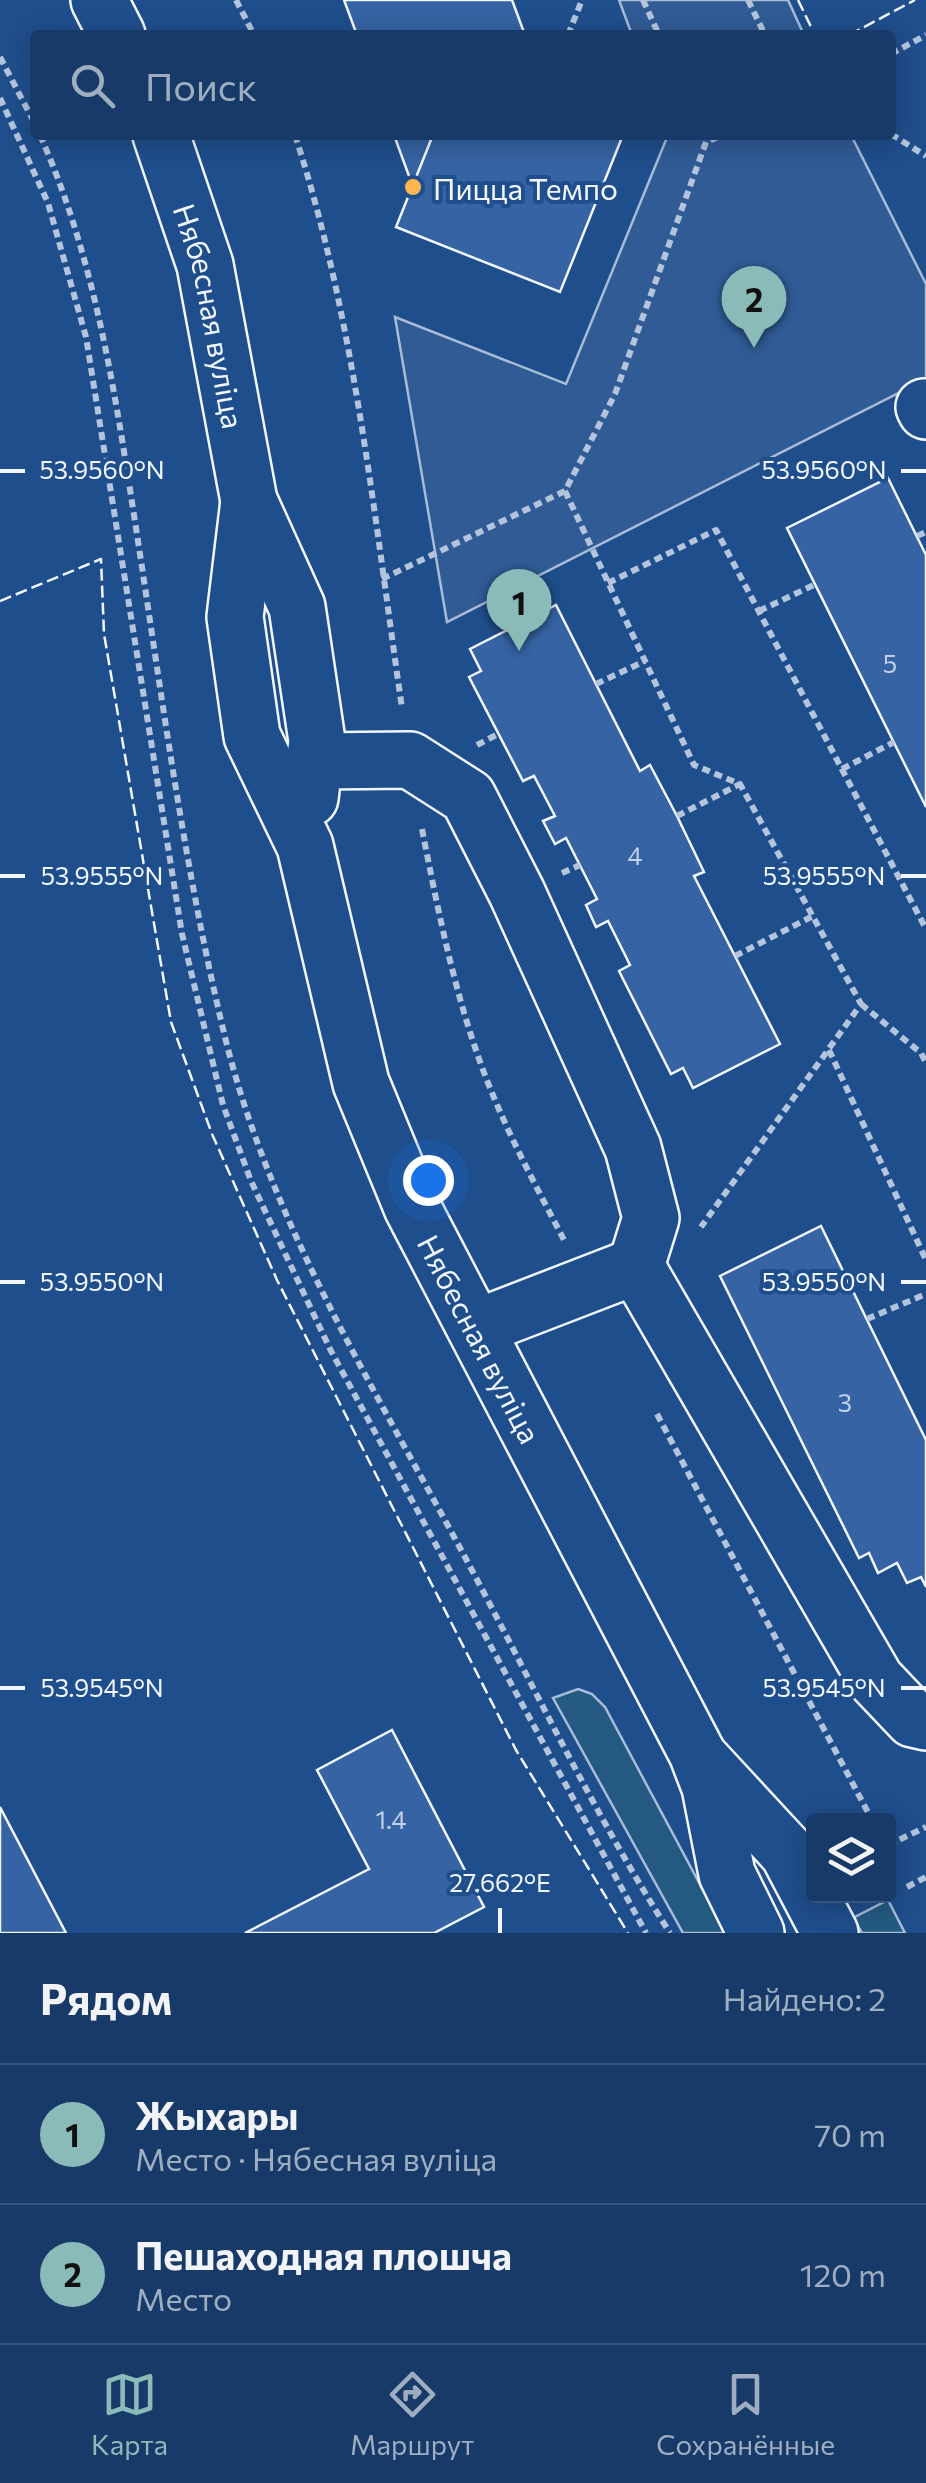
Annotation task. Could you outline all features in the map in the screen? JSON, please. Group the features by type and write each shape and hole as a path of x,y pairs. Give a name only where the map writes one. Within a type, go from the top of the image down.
{"street":[{"path":"99,0 114,30"},
{"name":"Нябесная вуліца","path":"163,140 205,264 249,501 297,607 316,722 316,761 305,846"},
{"name":"Нябесная вуліца","path":"249,501 234,617 252,736 262,764 305,846 343,1015 374,1118 412,1207 697,1753 710,1787 727,1874 756,1933"},
{"path":"316,761 410,760 468,797 517,893 633,1148 651,1218 636,1266 876,1680 913,1719 926,1722"},
{"path":"478,1327 636,1266"},
{"name":"Нябесная вуліца","path":"697,1753 719,1783 788,1852 830,1933"}],"path":[{"path":"236,0 251,30"},
{"path":"570,30 582,0"},
{"path":"643,0 657,30"},
{"path":"748,0 763,30"},
{"path":"896,51 926,35"},
{"path":"0,57 30,114"},
{"path":"0,98 44,192 78,306 182,934 205,1043 251,1181 330,1349 646,1933"},
{"path":"896,137 925,155"},
{"path":"42,140 75,222 104,332 164,710 215,996 234,1070 271,1178 353,1350 670,1933"},
{"path":"382,578 565,491 615,394 703,140"},
{"path":"565,491 694,765 740,784 862,1004 921,1052 926,1063"},
{"path":"608,583 716,530 925,925"},
{"path":"917,536 926,532"},
{"path":"758,611 816,584"},
{"path":"596,684 645,662"},
{"path":"146,713 164,710"},
{"path":"842,769 894,742"},
{"path":"677,816 740,784"},
{"path":"734,956 813,916"},
{"path":"636,1266 706,1224 862,1004"},
{"path":"921,1052 926,1040"},
{"path":"829,1049 926,1260"},
{"path":"867,1319 926,1294"},
{"path":"896,1840 926,1826"},
{"path":"907,1887 926,1877"}],"shaded area":[{"path":"619,0 788,0 802,30 630,30"},
{"path":"666,140 854,140 926,284 926,379 447,622 395,317 566,384"},
{"path":"578,1689 592,1694 605,1707 726,1933 683,1933 553,1698"},
{"path":"890,1903 905,1933 862,1933 853,1918"}],"building":[{"path":"344,0 512,0 523,30 355,30"},
{"path":"396,140 431,140 413,187"},
{"path":"431,140 621,140 560,292 396,227"},
{"path":"888,478 926,555 926,807 787,528"},
{"path":"556,605 640,771 650,765 677,816 704,872 694,876 780,1044 693,1088 683,1068 671,1074 619,971 630,965 608,921 596,927 586,905 597,899 566,838 555,844 543,821 555,816 534,776 523,781 469,677 481,671 470,649"},
{"path":"821,1226 926,1440 926,1587 921,1577 907,1583 897,1563 878,1573 869,1553 859,1558 720,1276"},
{"path":"392,1730 484,1907 434,1933 245,1933 369,1869 317,1770"},
{"path":"0,1807 66,1933 0,1933"}],"fence":[{"path":"798,0 813,30"},
{"path":"858,30 915,0"},
{"path":"0,601 101,559 104,634 171,1022 212,1134 277,1280 516,1750 628,1933"}],"place":[{"name":"Пицца Темпо","path":"413,187"},
{"name":"Пешаходная плошча","path":"754,348"},
{"name":"Жыхары","path":"519,651"}]}
